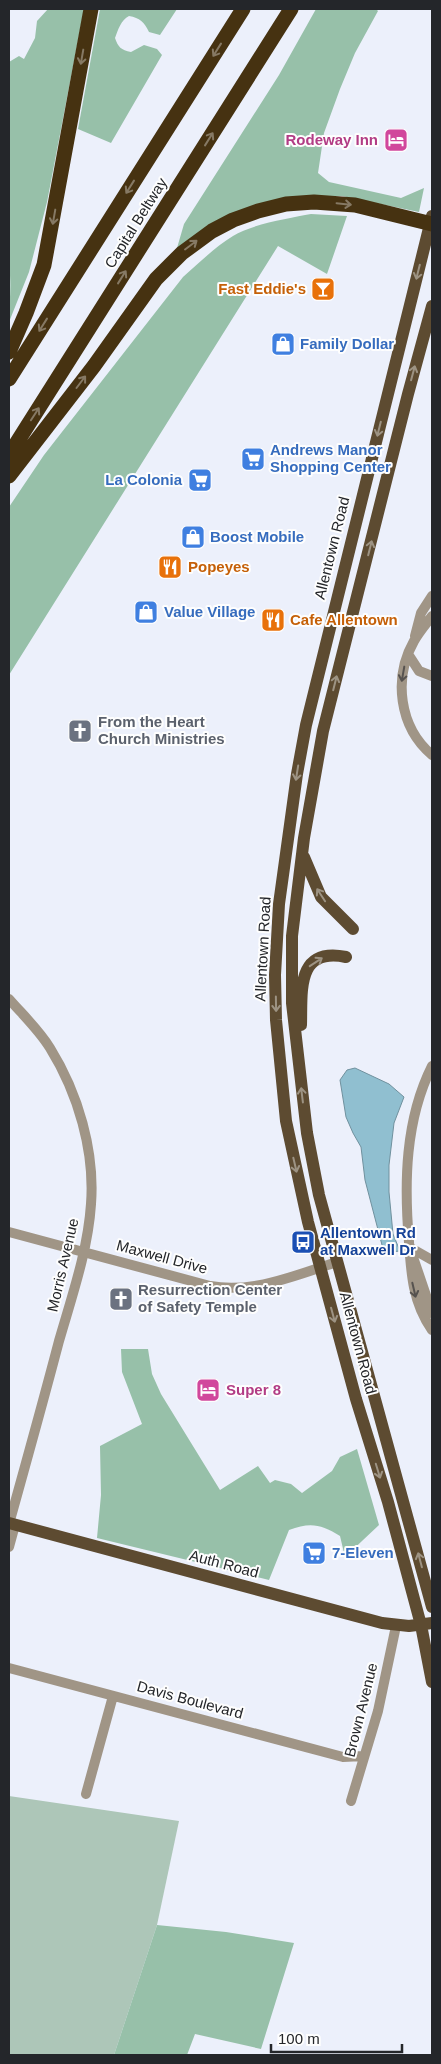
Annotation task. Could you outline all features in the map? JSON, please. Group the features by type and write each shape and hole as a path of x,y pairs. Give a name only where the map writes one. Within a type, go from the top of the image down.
{"highway":[{"path":"9,352 44,265 91,9"},
{"name":"Capital Beltway","path":"9,379 243,9"},
{"name":"Capital Beltway","path":"9,455 291,9"},
{"path":"9,476 89,372 156,279 182,252 218,228 246,215 272,207 314,202 361,206 432,221"}],"main road":[{"name":"Allentown Road","path":"432,221 306,725 297,774 279,904 275,975 276,1020 281,1075 292,1154 320,1268 356,1399 427,1624 432,1682"},
{"name":"Allentown Road","path":"432,306 323,731 306,821 292,936 292,1003 300,1075 319,1195 432,1607"},
{"path":"302,852 321,897 354,929"},
{"path":"300,1075 304,974 316,960 335,955 346,957"},
{"name":"Auth Road","path":"11,1524 396,1626 427,1624"}],"street":[{"path":"414,640 421,613 432,596"},
{"path":"432,606 424,617 408,654 401,686 406,715 420,742 432,755"},
{"path":"414,640 432,616"},
{"path":"414,640 432,624"},
{"path":"408,654 419,671 432,676"},
{"name":"Morris Avenue","path":"9,999 50,1048 68,1081 88,1150 92,1188 84,1252 11,1524 9,1547"},
{"path":"432,1066 416,1108 408,1155 406,1189 409,1247 416,1298 425,1320 432,1330"},
{"name":"Maxwell Drive","path":"9,1232 210,1286 229,1288 266,1283 337,1262"},
{"path":"409,1247 432,1260"},
{"path":"409,1247 432,1313"},
{"name":"Brown Avenue","path":"351,1801 382,1696 396,1626"},
{"name":"Davis Boulevard","path":"9,1668 343,1757 363,1756"},
{"path":"86,1794 113,1696"}],"green space":[{"path":"48,9 84,9 47,202 29,272 9,322 9,62 19,56 24,59 35,38 37,21"},
{"path":"100,9 177,9 160,35 149,32 139,19 129,16 120,26 115,38 122,49 131,52 144,45 157,49 162,55 111,143 78,129"},
{"path":"316,9 376,9 378,11 355,53 340,89 324,133 318,173 329,182 401,198 424,188 419,212 342,196 308,196 177,248 184,224 279,75"},
{"path":"311,214 347,216 327,274 278,246 9,675 9,507 44,455 183,277 207,255 241,232 271,222"},
{"path":"121,1349 148,1349 152,1374 161,1394 220,1490 258,1466 270,1483 275,1480 291,1484 302,1493 332,1471 340,1457 357,1449 379,1525 345,1557 340,1536 327,1529 309,1525 289,1530 269,1580 97,1538 101,1495 100,1446 142,1424 122,1372"},
{"path":"9,1796 179,1821 157,1925 114,2055 9,2055"},
{"path":"157,1925 226,1932 294,1943 261,2049 195,2034 187,2055 114,2055"}],"water":[{"path":"355,1068 389,1084 404,1097 394,1123 389,1165 389,1192 393,1234 400,1251 389,1252 382,1245 365,1180 361,1147 346,1117 340,1080 347,1070"}],"place":[{"name":"Rodeway Inn","path":"396,140"},
{"name":"Fast Eddie's","path":"323,289"},
{"name":"Family Dollar","path":"283,344"},
{"name":"Andrews Manor Shopping Center","path":"253,459"},
{"name":"La Colonia","path":"200,480"},
{"name":"Boost Mobile","path":"193,537"},
{"name":"Popeyes","path":"170,567"},
{"name":"Value Village","path":"146,612"},
{"name":"Cafe Allentown","path":"273,620"},
{"name":"From the Heart Church Ministries","path":"80,731"},
{"name":"Allentown Rd at Maxwell Dr","path":"303,1242"},
{"name":"Resurrection Center of Safety Temple","path":"121,1299"},
{"name":"Super 8","path":"208,1390"},
{"name":"7-Eleven","path":"314,1553"}]}
